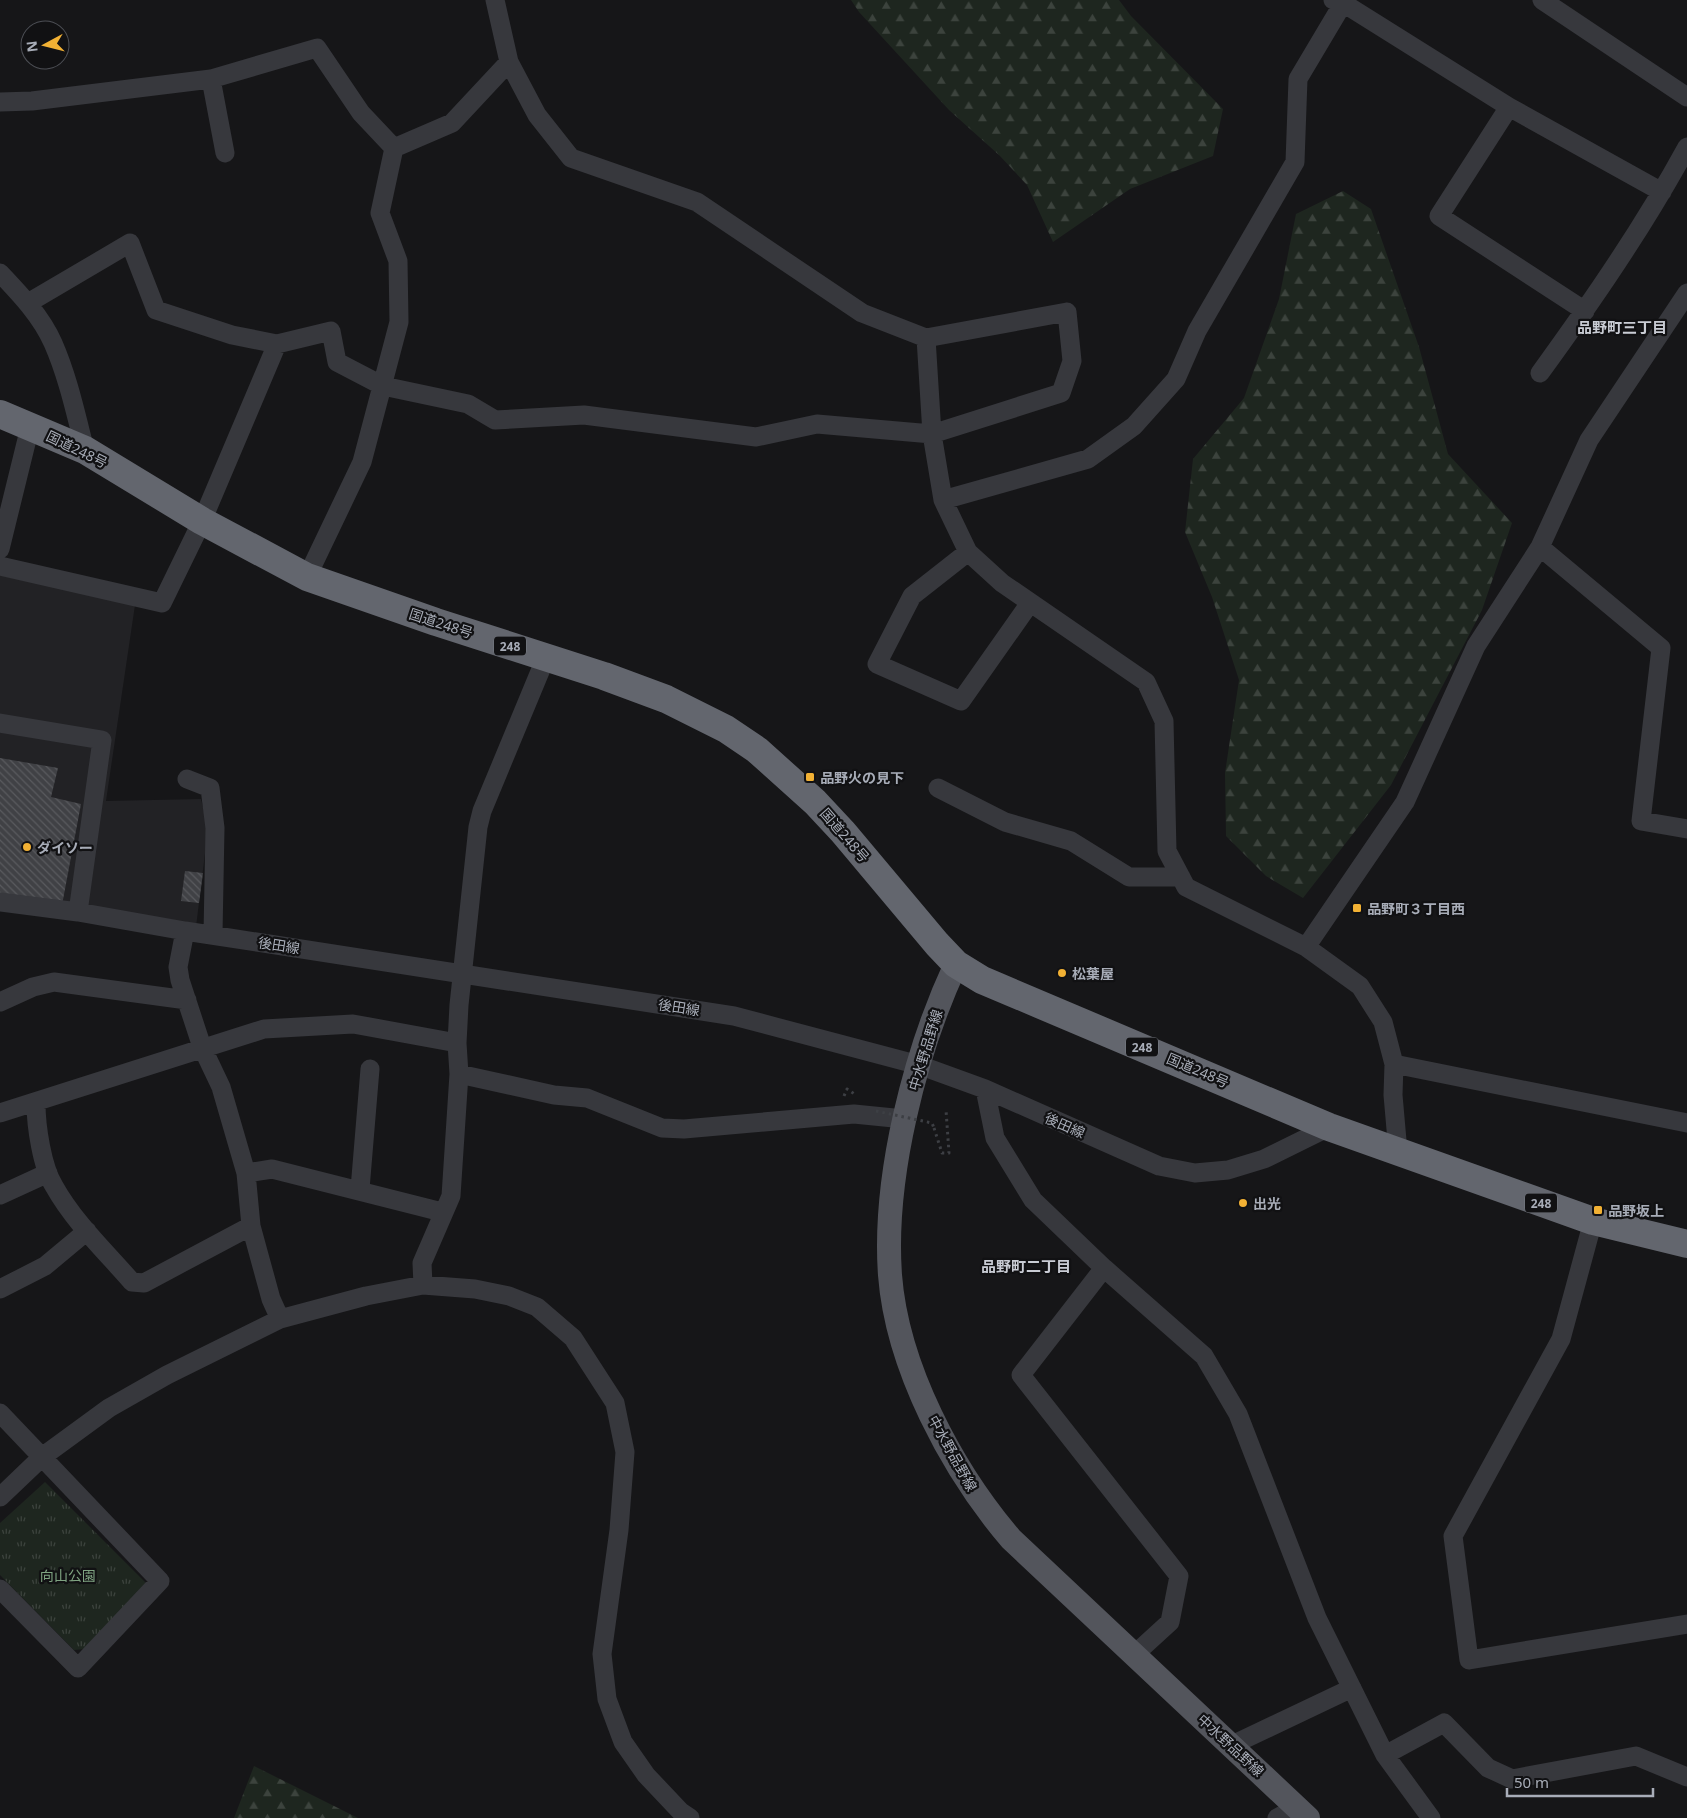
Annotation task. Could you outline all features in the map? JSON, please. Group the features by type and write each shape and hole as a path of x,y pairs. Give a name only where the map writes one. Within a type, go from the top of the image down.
{"highway":[{"name":"国道248号","path":"0,414 85,450 202,521 307,577 666,699 726,729 757,750 815,802 843,832 937,944 956,964 982,980 1329,1127 1593,1221 1687,1244"}],"main road":[{"name":"中水野品野線","path":"956,964 941,996 904,1119 889,1228 890,1277 899,1325 912,1369 929,1411 965,1479 992,1517 1011,1539 1232,1746 1294,1814"}],"street":[{"path":"28,303 130,243 156,310 232,335 277,344 331,331 338,362 384,386 468,404 495,420 584,414 756,437 817,424 932,434 1061,393 1072,361 1066,312 926,338 862,313 698,202 571,158 537,115 509,62 495,0"},
{"path":"1542,0 1687,96"},
{"path":"943,500 1088,459 1134,426 1176,379 1197,330 1295,162 1298,79 1340,1 1509,107 1662,192"},
{"path":"0,102 32,101 211,79 317,48 361,113 394,148"},
{"path":"394,148 452,123 509,62"},
{"path":"211,79 225,153"},
{"path":"1509,107 1439,216 1585,311"},
{"path":"1540,373 1585,311 1662,192 1687,147"},
{"path":"307,577 362,462 384,386 399,322 398,261 380,213 394,148"},
{"path":"0,273 28,303 53,342 68,384 85,450"},
{"path":"1306,947 1405,802 1476,646 1540,547 1589,440 1687,293"},
{"path":"926,338 932,434 943,500 968,552 1002,583 1146,682 1164,721 1167,851 1186,887 1306,947 1360,986 1383,1022 1394,1064 1393,1096 1398,1152"},
{"path":"0,566 162,603 202,521 277,344"},
{"path":"0,548 30,427"},
{"path":"1540,547 1661,648 1641,821 1687,829"},
{"path":"968,552 912,596 877,664 961,701 1030,602"},
{"path":"423,1285 422,1263 442,1212 451,1196 459,1074 457,1043 462,974 482,810 546,657"},
{"path":"0,723 102,740 78,912"},
{"path":"187,778 210,788 215,828 213,934"},
{"path":"938,788 1005,822 1072,841 1129,877 1181,877"},
{"name":"後田線","path":"0,902 78,912 186,931 734,1016 919,1065 984,1090 1159,1166 1195,1173 1228,1170 1264,1159 1329,1127"},
{"path":"186,931 178,967 202,1047 221,1088 246,1173 251,1226 271,1298 280,1319"},
{"path":"0,1002 33,987 54,982 187,1000"},
{"path":"0,1113 36,1103 202,1047 264,1029 354,1024 457,1043"},
{"path":"1394,1064 1687,1123"},
{"path":"360,1190 370,1069"},
{"path":"459,1074 554,1095 587,1098 662,1128 684,1129 854,1114 904,1119"},
{"path":"984,1090 995,1138 1033,1200 1104,1268 1204,1356 1209,1364 1238,1414 1317,1618 1385,1755 1431,1818"},
{"path":"36,1103 36,1118 48,1173 54,1187 87,1231 132,1282 144,1283 251,1226"},
{"path":"246,1173 272,1169 442,1212"},
{"path":"0,1196 48,1173"},
{"path":"1593,1221 1561,1339 1453,1536 1469,1660 1687,1624"},
{"path":"0,1289 45,1266 87,1231"},
{"path":"1104,1268 1021,1375 1179,1576 1170,1622 1135,1654"},
{"path":"0,1497 42,1457 117,1403 167,1375 280,1319 366,1296 423,1285 475,1289 509,1296 537,1307 573,1338 615,1403 625,1452 619,1530 602,1654 607,1699 623,1742 646,1775 680,1812 690,1818"},
{"path":"0,1413 160,1581 78,1668 4,1600"},
{"path":"1232,1746 1352,1688"},
{"path":"1385,1755 1444,1723 1488,1768 1512,1779 1636,1756 1687,1777"}],"path":[{"path":"845,1097 843,1096 848,1089 851,1091"},
{"path":"876,1111 932,1123 942,1153 949,1153 946,1110"}],"shaded area":[{"path":"0,575 135,605 106,801 201,799 208,829 196,927 0,894"}],"green space":[{"path":"851,0 1119,0 1131,16 1223,109 1213,156 1130,189 1053,242 1027,185 999,155 949,110 859,12"},
{"path":"1343,191 1371,209 1419,347 1448,454 1512,523 1482,610 1391,785 1303,898 1266,876 1226,836 1225,773 1239,680 1212,597 1185,532 1193,459 1244,398 1279,299 1296,214"},
{"name":"向山公園","path":"45,1482 146,1583 85,1649 74,1650 0,1575 0,1523"},
{"path":"254,1766 358,1818 234,1818"}],"building":[{"path":"0,758 58,768 51,797 81,804 62,905 0,894"},
{"path":"185,871 203,873 199,903 181,901"}],"place":[{"name":"品野火の見下","path":"810,777"},
{"name":"ダイソー","path":"27,847"},
{"name":"品野町３丁目西","path":"1357,908"},
{"name":"松葉屋","path":"1062,973"},
{"name":"出光","path":"1243,1203"},
{"name":"品野坂上","path":"1598,1210"}],"district":[{"name":"品野町三丁目","path":"1622,327"},
{"name":"品野町二丁目","path":"1026,1266"}]}
